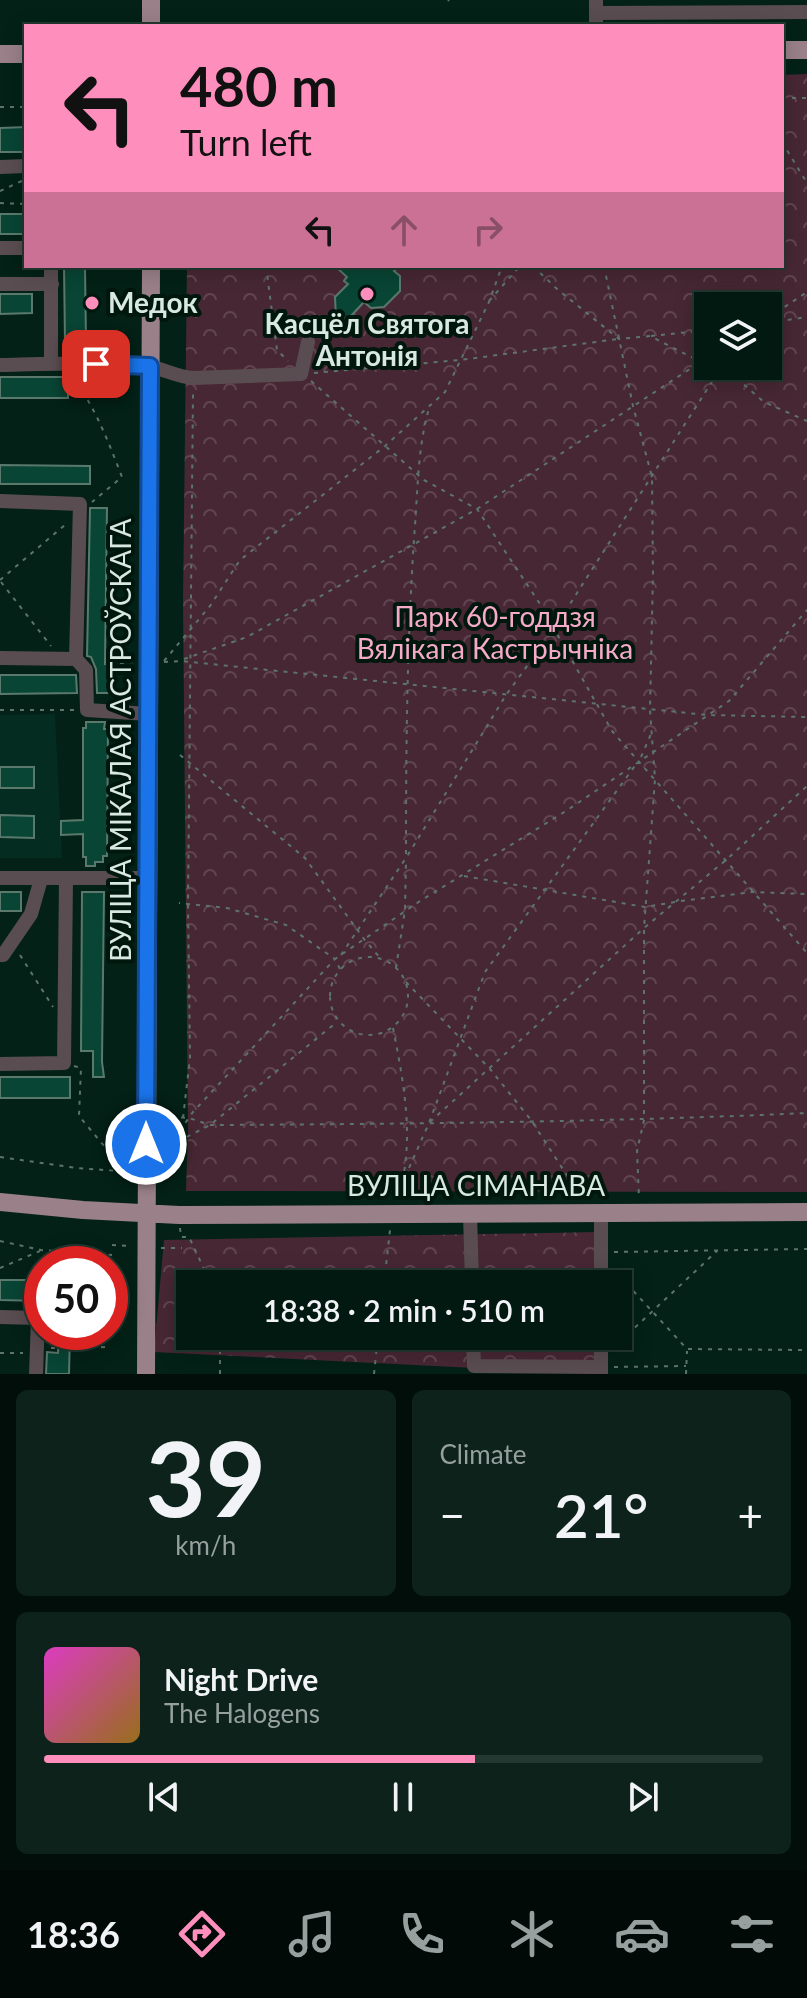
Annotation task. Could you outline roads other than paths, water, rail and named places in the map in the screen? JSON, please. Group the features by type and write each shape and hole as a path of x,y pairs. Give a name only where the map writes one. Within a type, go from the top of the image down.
{"main road":[{"path":"151,0 151,24"},
{"path":"784,50 807,50"},
{"path":"0,54 24,54"},
{"name":"ВУЛІЦА МІКАЛАЯ АСТРОЎСКАГА","path":"146,1213 151,268"},
{"name":"ВУЛІЦА СІМАНАВА","path":"0,1202 179,1215 807,1212"},
{"path":"146,1213 146,1374"}],"lane":[{"path":"596,13 807,12"},
{"path":"0,167 24,166"},
{"path":"0,248 24,248"},
{"path":"51,268 51,364"},
{"path":"0,284 52,284"},
{"path":"0,365 150,366 183,378 301,374 308,342"},
{"path":"0,501 80,504 69,659"},
{"path":"0,658 69,659 86,670 87,710 149,714"},
{"path":"0,878 148,878"},
{"path":"1,956 31,914 41,879"},
{"path":"0,1064 64,1063 66,879"},
{"path":"470,1213 472,1270"},
{"path":"596,1213 601,1270"},
{"path":"0,1317 38,1318 36,1374"},
{"path":"473,1350 474,1366 601,1367"}],"place":[{"name":"Касцёл Святога Антонія","path":"367,294"},
{"name":"Медок","path":"92,303"}],"park label":[{"name":"Парк 60-годдзя Вялікага Кастрычніка","path":"495,633"}]}
